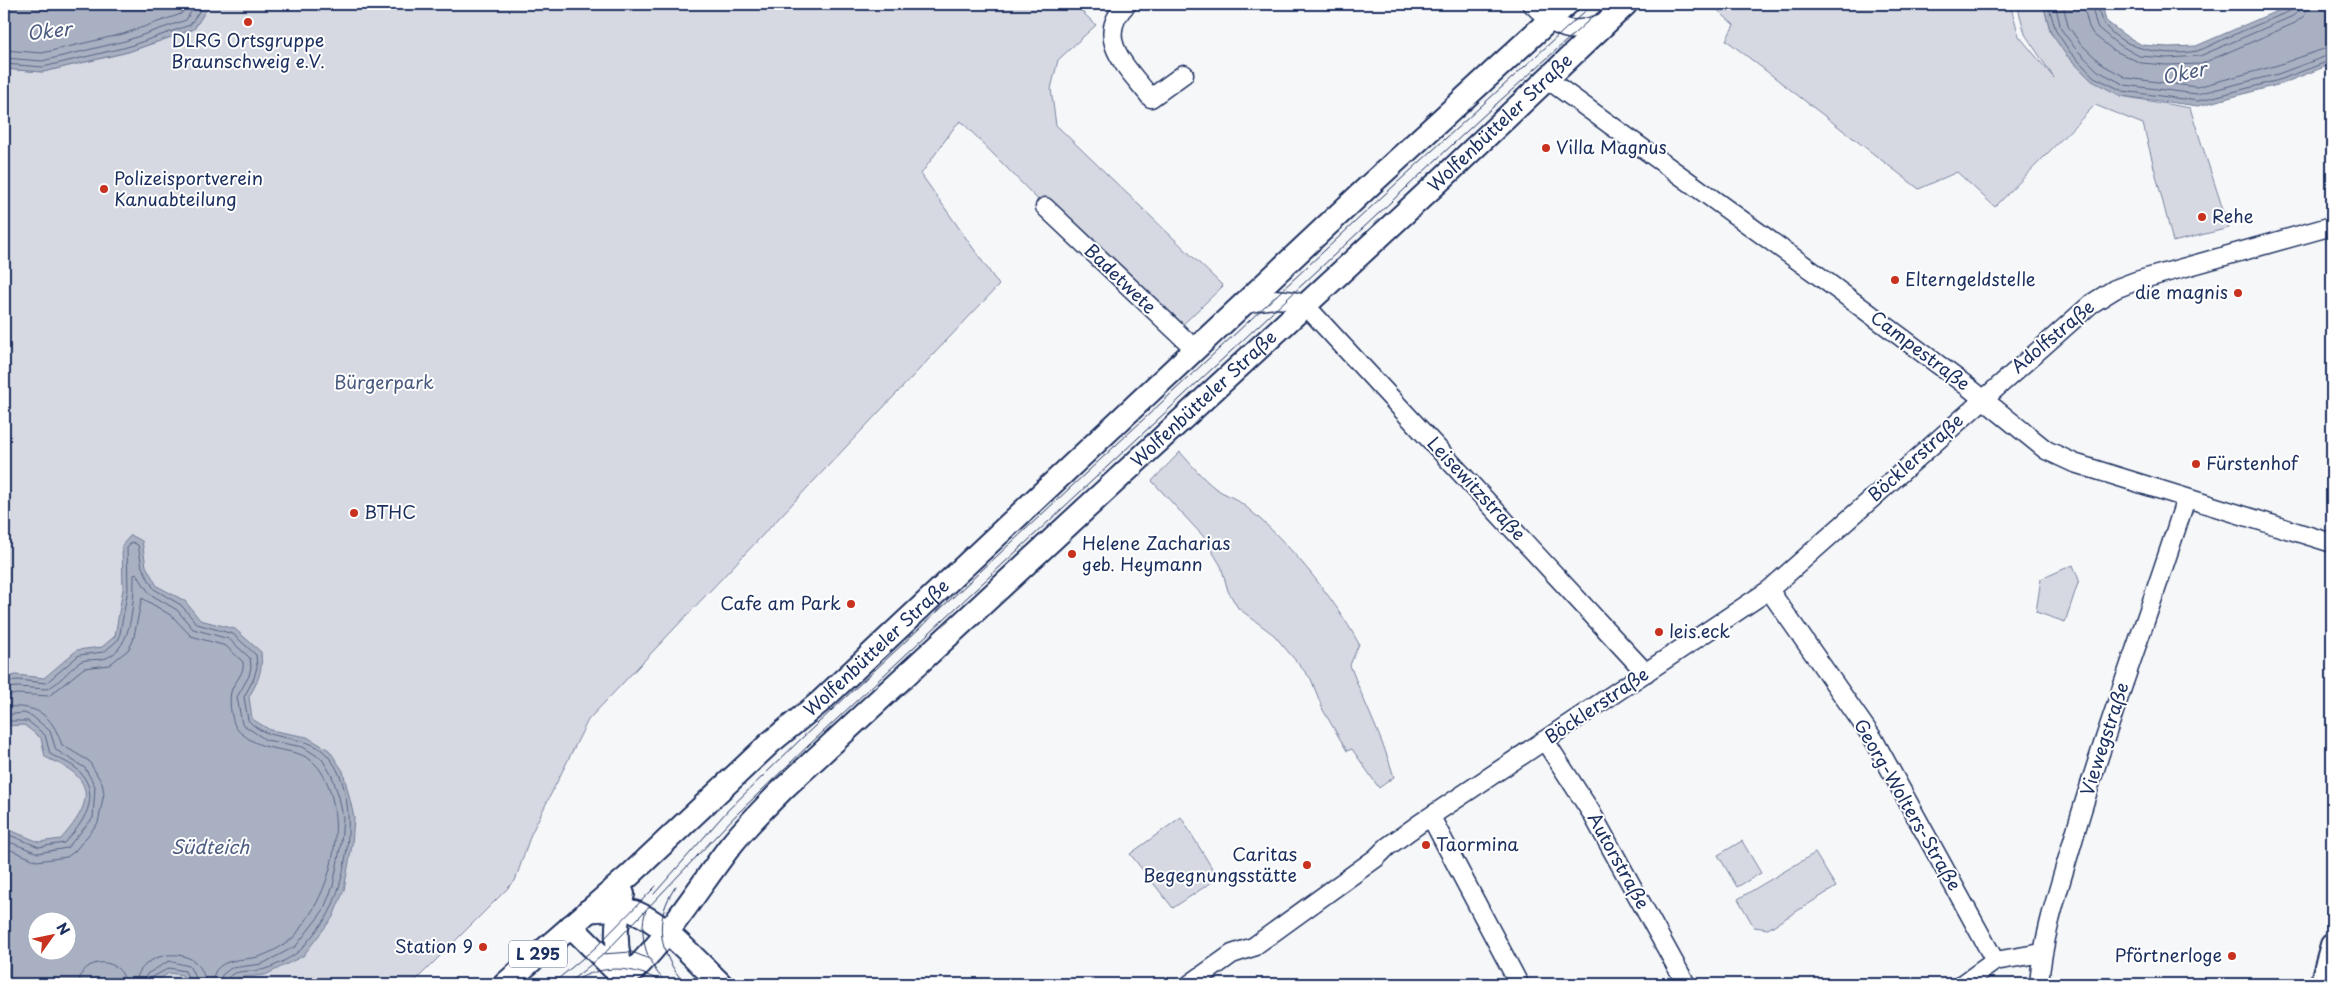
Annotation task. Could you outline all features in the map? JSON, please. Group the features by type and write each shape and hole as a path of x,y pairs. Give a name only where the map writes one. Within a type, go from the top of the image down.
{"main road":[{"name":"Wolfenbütteler Straße","path":"505,984 630,875 771,742 820,702 1363,191 1568,4"},
{"name":"Wolfenbütteler Straße","path":"624,983 667,934 732,844 767,804 1626,4"},
{"path":"624,983 617,946 616,927 619,909 630,875"},
{"path":"580,919 619,909 642,915 667,934 721,984"},
{"name":"L 295","path":"580,919 624,983"},
{"path":"2321,984 2332,945"}],"street":[{"path":"1127,4 1115,19 1111,32 1112,40 1125,64 1151,98 1184,74"},
{"path":"1532,4 1550,20"},
{"name":"Wolfenbütteler Straße","path":"1550,20 1558,27 1576,30 1607,22"},
{"name":"Campestraße","path":"1547,79 1815,273 1982,398 2046,450 2067,460 2332,543"},
{"name":"Badetwete","path":"1045,207 1196,350"},
{"name":"Adolfstraße","path":"1982,398 2081,311 2115,289 2136,281 2332,226"},
{"path":"1244,305 1274,298 1287,299 1305,305"},
{"name":"Leisewitzstraße","path":"1305,305 1646,673"},
{"name":"Böcklerstraße","path":"1190,984 1232,954 1253,946 1431,817 1769,590 1982,398"},
{"name":"Viewegstraße","path":"2039,984 2042,953 2090,781 2186,498"},
{"name":"Georg-Wolters-Straße","path":"1769,590 1874,740 1995,961"},
{"name":"Autorstraße","path":"1545,741 1591,812 1686,984"},
{"path":"1431,817 1519,984"},
{"path":"1963,984 1995,961 2042,953"}],"green space":[{"name":"Bürgerpark","path":"210,4 1074,4 1096,25 1058,60 1051,89 1056,125 1223,286 1175,332 1045,207 961,121 956,125 921,174 999,285 588,720 531,834 515,881 412,984 4,984 4,69 43,72 128,52 194,29"},
{"path":"1711,4 2010,4 2019,36 2054,78 2025,34 2017,4 2043,4 2051,34 2121,96 2190,108 2229,228 2173,242 2143,124 2095,105 1995,207 1957,172 1919,189 1726,40 1734,25"},
{"path":"1180,452 1210,484 1238,501 1274,532 1307,568 1349,626 1359,644 1350,665 1394,777 1379,788 1352,749 1347,751 1323,710 1311,679 1274,635 1238,608 1228,591 1221,566 1203,536 1152,481"},
{"path":"2073,565 2079,580 2065,622 2036,612 2041,579"},
{"path":"1181,817 1218,878 1173,908 1130,854"},
{"path":"1742,841 1761,873 1737,887 1718,855"},
{"path":"1815,853 1836,887 1768,929 1754,927 1738,899"}],"water":[{"name":"Oker","path":"4,4 210,4 194,29 128,52 43,72 4,69"},
{"name":"Oker","path":"2043,4 2102,4 2106,21 2123,34 2142,45 2168,47 2196,46 2293,4 2332,4 2332,64 2281,84 2198,106 2121,96 2092,81 2066,55 2051,33"},
{"name":"Südteich","path":"131,535 142,541 146,566 157,586 185,601 200,620 235,629 261,652 259,676 249,697 252,719 270,730 307,737 329,750 343,771 354,817 352,845 344,890 333,917 303,956 265,975 236,978 228,984 187,984 182,975 169,973 152,984 99,981 94,984 4,984 4,833 12,831 39,842 61,839 73,824 82,808 85,800 85,791 82,783 73,772 45,757 41,738 24,725 4,726 4,678 16,675 44,678 77,650 102,647 115,636 123,589 122,545"}],"tram line":[{"path":"654,894 728,810 802,738 1399,181 1593,4"},
{"path":"567,984 604,954 735,816 809,745 1482,117 1607,4"},
{"path":"552,984 595,948 656,886"},
{"path":"676,886 668,899 664,911 661,924 662,936 664,949 669,961 685,984"},
{"path":"646,910 643,930 646,950 655,969 668,984"},
{"path":"602,954 632,952 652,960"},
{"path":"580,978 602,970 623,969 645,974 666,984"}],"place":[{"name":"DLRG Ortsgruppe Braunschweig e.V.","path":"248,22"},
{"name":"Villa Magnus","path":"1546,148"},
{"name":"Polizeisportverein Kanuabteilung","path":"104,189"},
{"name":"Rehe","path":"2202,217"},
{"name":"Elterngeldstelle","path":"1895,280"},
{"name":"die magnis","path":"2238,293"},
{"name":"Fürstenhof","path":"2196,464"},
{"name":"BTHC","path":"354,513"},
{"name":"Helene Zacharias geb. Heymann","path":"1072,554"},
{"name":"Cafe am Park","path":"851,604"},
{"name":"leis.eck","path":"1659,632"},
{"name":"Taormina","path":"1426,845"},
{"name":"Caritas Begegnungsstätte","path":"1307,865"},
{"name":"Station 9","path":"483,947"},
{"name":"Pförtnerloge","path":"2232,956"}]}
